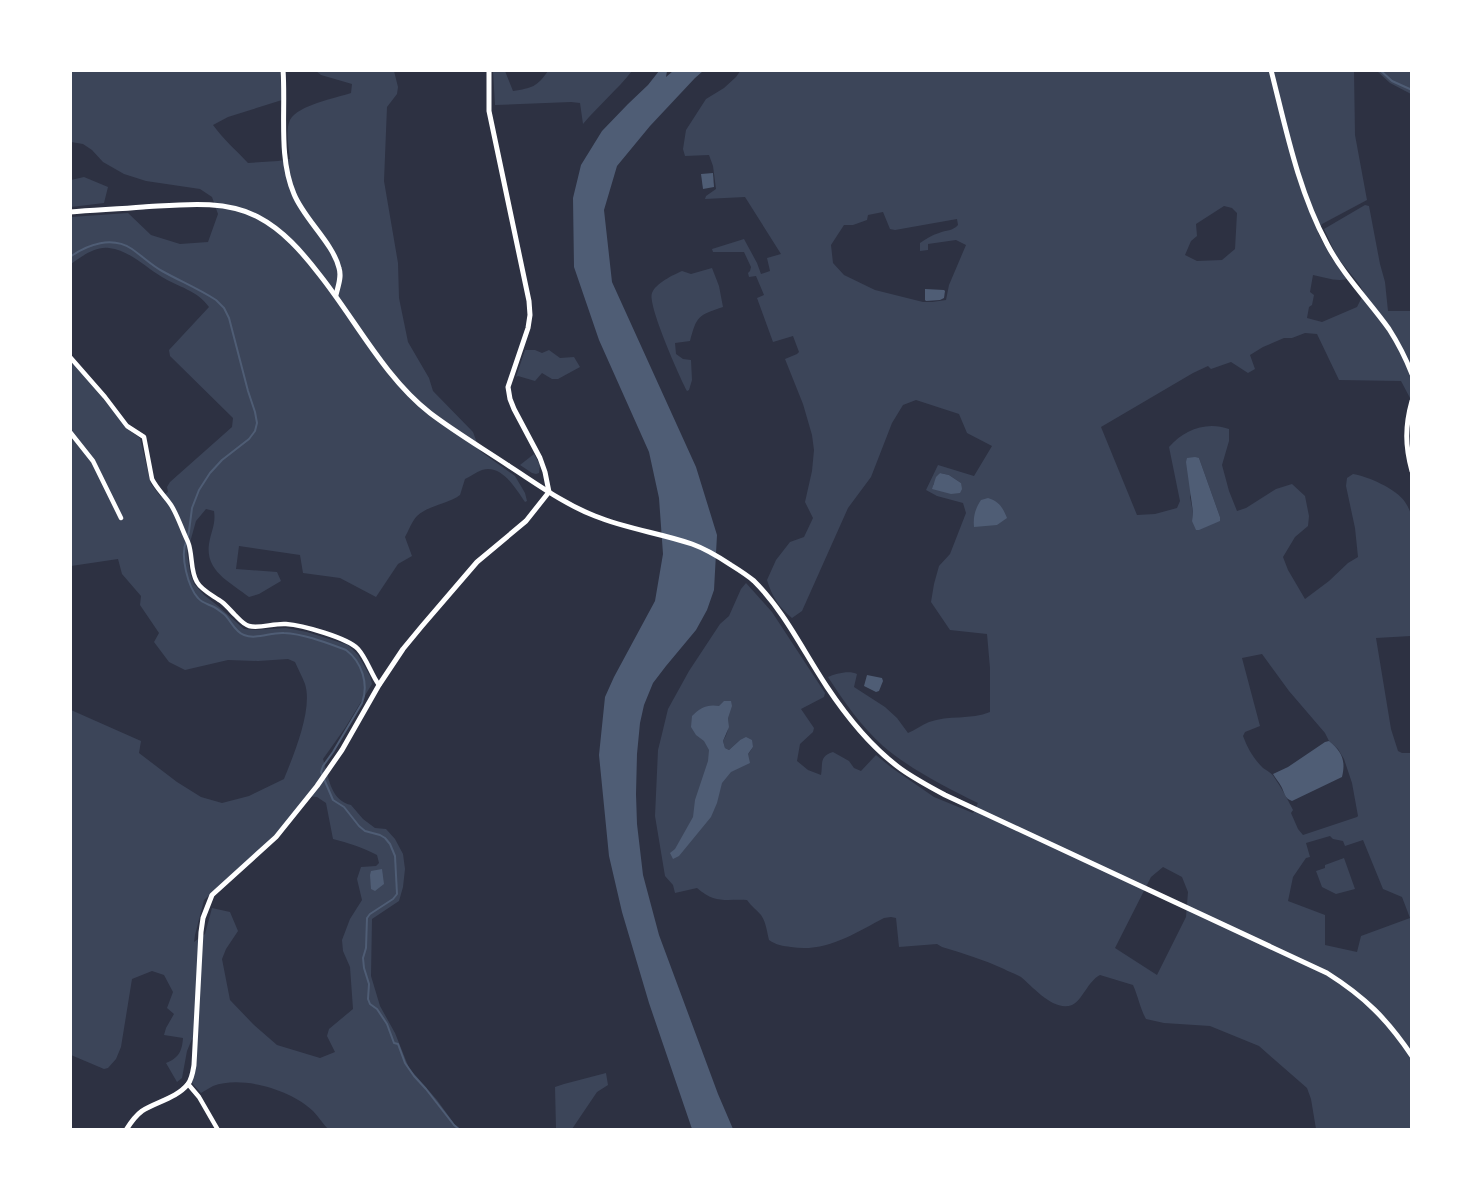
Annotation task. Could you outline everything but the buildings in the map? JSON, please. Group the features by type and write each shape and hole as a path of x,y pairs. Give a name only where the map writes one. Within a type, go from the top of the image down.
{"street":[{"path":"283,70 285,158 288,177 294,196 334,255 340,269 336,295"},
{"path":"126,1130 142,1111 177,1093 188,1084 192,1076 201,932 203,918 213,895 276,837 317,786 342,750 379,685 422,626 477,562 526,521 549,492 540,458 514,409 508,387 528,328 530,315 489,111 489,70"},
{"path":"1271,70 1296,166 1326,243 1389,330 1412,374"},
{"path":"70,212 192,204 240,209 258,216 293,243 336,295 406,391 429,412 549,492 596,517 694,545 720,558 752,580 780,612 826,685 858,728 901,769 945,795 1327,973 1349,987 1377,1011 1412,1056"},
{"path":"70,357 127,426 144,437 152,479 175,513 188,544 197,582 201,587 249,626 293,625 345,640 359,650 379,685"},
{"path":"1412,401 1406,437 1412,471"},
{"path":"70,432 93,461 121,518"},
{"path":"188,1084 200,1097 218,1130"}],"shaded area":[{"path":"741,70 1354,71 1355,135 1367,200 1322,224 1318,233 1331,257 1347,279 1334,280 1313,275 1310,292 1314,295 1307,318 1322,322 1357,307 1364,293 1337,257 1324,229 1365,205 1369,206 1385,282 1388,311 1411,311 1411,410 1410,398 1401,381 1339,380 1317,334 1305,333 1292,338 1284,338 1250,355 1255,369 1248,373 1231,362 1211,369 1208,366 1101,427 1137,515 1155,514 1177,508 1180,501 1169,447 1175,441 1189,432 1204,427 1229,429 1229,441 1222,465 1237,511 1246,508 1276,489 1292,484 1305,496 1309,516 1308,526 1295,537 1283,557 1305,599 1358,557 1355,528 1346,486 1347,478 1353,474 1381,484 1401,497 1409,509 1411,515 1411,636 1376,638 1391,729 1398,751 1411,753 1411,1129 1316,1129 1307,1088 1259,1046 1210,1026 1164,1023 1146,1019 1133,985 1100,975 1076,1003 1058,1005 1044,997 1021,977 981,960 937,944 899,947 896,918 884,918 828,944 804,948 791,947 769,940 763,918 747,900 715,899 697,888 675,893 673,885 665,876 655,816 658,750 668,709 689,671 720,624 729,616 746,583 772,612 825,693 824,697 801,709 814,728 813,732 800,744 797,761 808,770 821,775 824,758 833,752 861,771 876,755 934,797 973,813 978,803 917,770 883,746 853,713 828,677 846,672 857,674 854,687 885,707 908,733 936,720 990,712 987,634 950,630 931,602 939,566 950,554 966,513 963,503 937,496 926,490 938,465 974,476 992,446 967,433 959,414 916,400 903,405 892,423 871,477 848,508 802,611 792,618 776,601 769,586 767,580 776,560 790,542 804,537 813,518 805,502 812,471 814,450 812,435 803,404 785,359 799,352 793,336 773,342 757,298 764,295 756,276 749,277 751,267 744,252 713,252 712,249 744,239 761,274 770,271 767,258 781,254 745,197 705,199 716,189 709,155 685,156 683,149 686,130 706,99 736,77","holes":["1224,206 1232,208 1237,213 1235,249 1222,260 1197,261 1185,255 1191,241 1197,236 1196,224","883,212 890,229 895,230 957,219 958,225 954,228 920,243 920,251 928,250 928,244 956,240 966,245 949,285 946,300 923,302 875,290 844,275 833,263 831,245 844,225 853,225 867,220 868,215","1199,458 1220,517 1192,521 1190,497","940,473 949,475 961,483 933,485","1262,654 1344,759 1352,783 1358,816 1303,835 1298,829 1291,813 1293,810 1282,789 1271,773 1263,768 1254,757 1243,736 1245,732 1260,726 1242,658","728,718 728,730 723,741 725,748 729,750 740,740 753,747 749,753 732,764 718,780 710,744","1330,836 1343,841 1345,846 1363,840 1383,889 1402,897 1410,918 1361,936 1357,952 1325,945 1325,915 1288,901 1293,877 1306,858 1310,857 1306,843","1163,867 1182,877 1188,892 1186,917 1157,975 1115,948 1151,877"]},
{"path":"70,71 280,71 282,100 228,117 213,125 248,163 290,159 288,129 294,115 309,106 351,93 352,84 321,75 316,71 394,71 398,87 397,94 387,107 384,181 398,263 399,298 408,342 429,378 433,391 473,432 480,451 515,476 527,501 525,502 508,479 496,471 482,470 465,479 460,495 427,509 415,518 405,537 412,556 398,564 376,597 340,578 303,573 300,555 239,546 236,569 277,572 281,581 249,597 221,576 211,562 209,544 214,524 214,511 206,509 196,521 187,553 194,584 244,629 286,628 348,645 358,655 370,676 372,684 323,759 334,793 351,805 363,819 375,828 386,829 395,839 403,854 405,869 399,901 372,919 371,976 380,1006 395,1033 409,1068 458,1129 328,1129 304,1103 266,1086 238,1082 225,1083 213,1086 201,1093 192,1083 197,1063 197,1046 192,1039 187,1051 182,1078 177,1082 166,1063 179,1054 183,1038 164,1035 174,1014 167,1008 173,992 164,975 152,971 132,979 121,1047 116,1059 108,1068 104,1069 71,1055 71,710 141,741 139,753 201,797 222,803 249,796 284,779 305,718 307,694 295,662 288,659 228,660 185,670 169,662 154,642 159,633 140,605 141,596 122,574 118,559 71,566 71,360 130,431 140,438 151,484 161,497 168,492 167,487 170,482 232,427 233,418 170,356 169,350 209,307 204,301 130,255 116,249 99,249 71,264 71,217 128,213 151,235 180,244 208,242 218,214 212,197 200,189 146,181 124,174 103,162 83,144 71,142","holes":["306,796 317,797 326,803 333,839 377,855 379,863 376,866 361,867 357,879 362,900 350,919 342,940 343,951 350,967 353,1009 329,1029 327,1036 335,1052 320,1058 277,1045 230,1000 222,959 238,931 230,912 212,908 205,934 194,942 204,900 274,836"]},
{"path":"493,71 505,71 513,91 534,86 548,71 632,71 583,124 580,103 495,105"},
{"path":"659,71 667,71 666,77 673,71 703,71 650,126 617,166 604,210 612,282 696,467 717,535 714,590 707,610 696,630 653,683 644,705 637,754 637,824 643,875 659,935 733,1129 692,1129 649,1003 622,912 609,856 599,755 605,697 655,601 663,554 659,498 649,452 599,340 574,267 573,198 581,165 602,131"},
{"path":"1377,71 1411,71 1411,94 1390,83"},
{"path":"713,173 714,187 703,189 701,174"},
{"path":"84,177 108,187 104,203 71,207 71,180"},
{"path":"712,268 719,286 723,307 699,318 690,341 675,343 676,354 683,359 691,360 692,380 687,391 654,311 652,293 661,283 682,271 691,274"},
{"path":"925,289 944,290 944,298 926,301"},
{"path":"525,350 542,353 549,350 560,358 574,357 580,367 558,379 552,379 542,373 535,381 516,377"},
{"path":"534,454 540,465 539,473 536,474 520,465"},
{"path":"1187,458 1199,458 1220,517 1220,521 1199,530 1196,530 1192,521 1193,512 1186,462"},
{"path":"940,473 949,475 961,483 960,493 951,494 932,489"},
{"path":"988,498 1000,505 1007,518 997,525 974,527 977,507 981,500"},
{"path":"867,675 882,678 879,691 876,692 864,686"},
{"path":"724,701 731,701 732,706 728,718 729,727 723,741 725,748 729,750 746,737 752,740 753,747 748,754 750,763 731,772 722,783 711,817 679,856 673,859 670,853 675,849 693,817 695,800 708,761 709,750 691,727 692,716 704,707 719,706"},
{"path":"1329,741 1342,757 1342,777 1292,801 1289,800 1273,774"},
{"path":"1344,858 1355,889 1336,894 1322,887 1316,871"},
{"path":"382,869 384,884 375,891 371,889 371,871"},
{"path":"606,1073 608,1085 597,1092 572,1129 556,1129 555,1087"}],"waterway":[{"path":"1380,70 1392,81 1412,90"},
{"path":"70,257 84,248 100,243 124,245 158,269 216,300 224,308 229,318 257,423 249,439 222,460 199,490 192,508 188,536"},
{"path":"186,542 185,563 194,593 201,601 225,615 241,634 253,637 284,633 308,637 346,650 360,667 365,688 362,703 321,772 333,800 344,807 365,831 385,838 395,856 397,894 367,918 366,948 363,958 369,984 368,999 387,1024 394,1043 398,1044 405,1063 414,1076 460,1130"}]}
